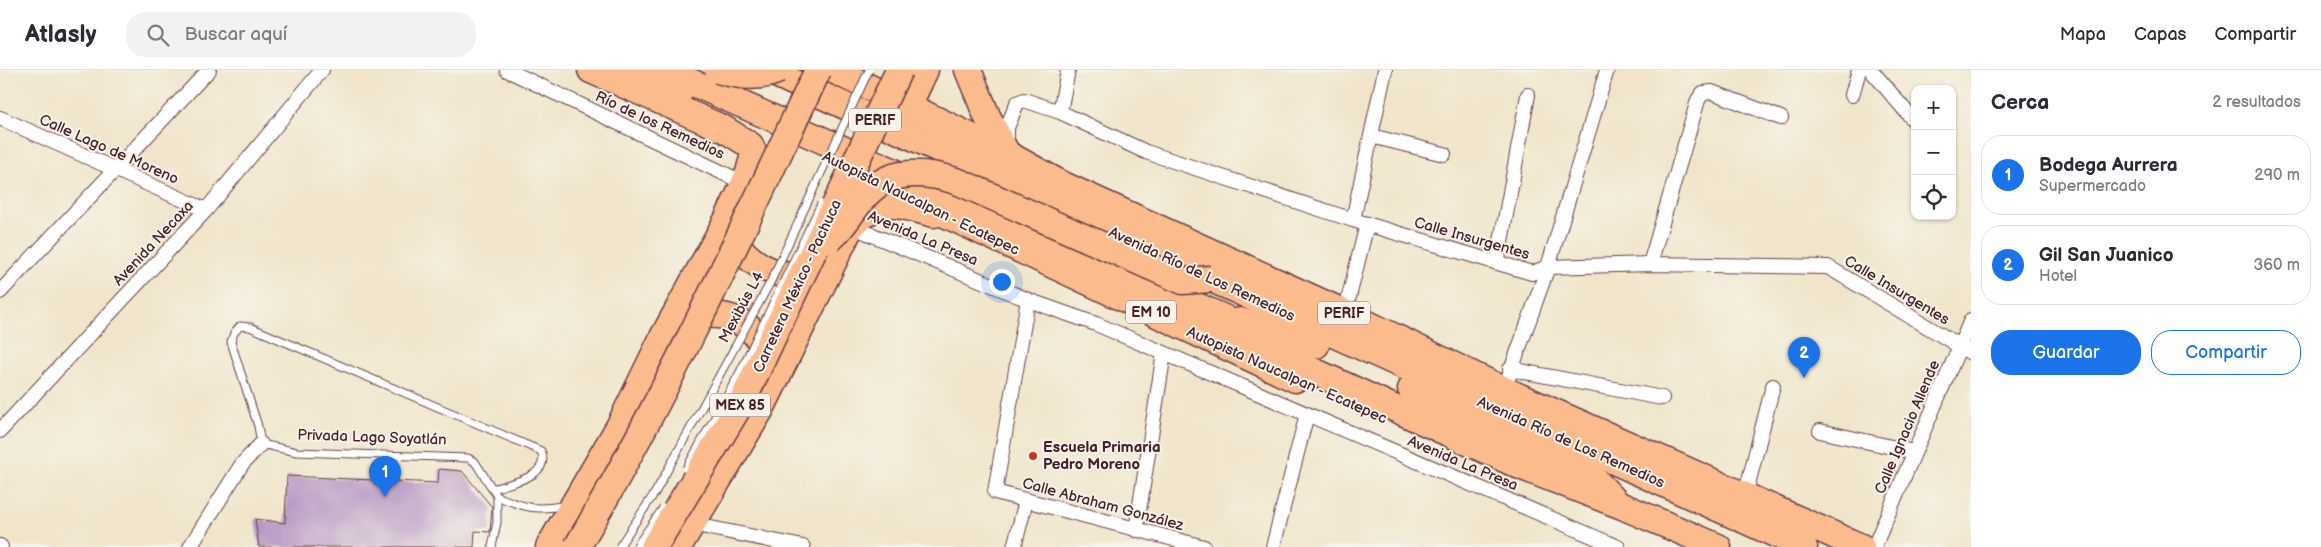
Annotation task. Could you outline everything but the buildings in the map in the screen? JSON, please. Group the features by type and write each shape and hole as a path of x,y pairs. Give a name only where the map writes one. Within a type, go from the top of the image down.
{"highway":[{"path":"549,547 620,425 664,337 726,222 744,183 754,154 750,146 743,139 591,70"},
{"name":"Autopista Naucalpan - Ecatepec","path":"632,70 877,180 950,218 1264,365 1673,547"},
{"name":"Autopista Naucalpan - Ecatepec","path":"664,70 1224,318 1251,337 1309,369 1520,466 1622,506 1718,547"},
{"path":"718,70 732,74 753,76 780,72"},
{"path":"577,547 714,293 818,70"},
{"name":"Avenida Río de Los Remedios","path":"833,70 1007,154 1061,184 1342,325 1804,547"},
{"name":"Carretera México - Pachuca","path":"654,547 744,398 821,261 900,70"},
{"path":"897,131 925,70"},
{"path":"968,70 983,107 1007,154"},
{"name":"Avenida Río de Los Remedios","path":"780,72 897,131 1004,179 1211,279 1342,325 1507,379 1744,496 1861,547"},
{"path":"726,222 732,238 744,255 763,269 780,274 814,272 839,232 866,195 875,186 895,176 909,173 924,173 940,175 960,182 1183,281 1211,279"},
{"path":"678,547 761,410 821,261 864,213 876,206 896,204 950,218"},
{"path":"664,337 681,322 702,314 736,319 746,325 762,342 770,364 770,388"}],"street":[{"path":"0,292 208,70"},
{"name":"Avenida Necaxa","path":"0,431 206,210 322,70"},
{"name":"Río de los Remedios","path":"507,70 744,183"},
{"path":"1060,112 1068,70"},
{"path":"1353,220 1385,70"},
{"path":"1607,70 1548,267 1507,379 1662,398"},
{"path":"1852,95 1858,70"},
{"path":"1871,70 1911,117"},
{"path":"1650,264 1698,100 1703,93 1712,92 1782,118"},
{"path":"1497,263 1528,96"},
{"name":"Calle Insurgentes","path":"1007,154 1007,128 1017,103 1024,100 1060,112 1146,152 1353,220 1532,273 1548,267 1650,264 1828,267 1965,350"},
{"name":"Calle Lago de Moreno","path":"0,118 206,210"},
{"path":"1371,136 1444,154"},
{"path":"1342,325 1367,224"},
{"name":"Avenida La Presa","path":"851,226 1028,300 1096,324 1618,547"},
{"name":"Calle Abraham González","path":"1028,300 995,492 1204,547"},
{"name":"Calle Ignacio Allende","path":"1874,547 1914,452 1965,350 1971,320"},
{"path":"1136,530 1164,353"},
{"path":"1744,496 1773,386"},
{"path":"1273,547 1307,414"},
{"path":"1820,431 1914,452"},
{"path":"190,547 242,464 261,444"},
{"path":"1014,547 1026,501"},
{"path":"691,524 784,545 802,547"}],"lane":[{"name":"Mexibús L4","path":"619,547 656,491 770,283 868,70"},
{"path":"871,101 879,85"},
{"path":"862,119 867,110"},
{"path":"841,163 850,145"},
{"name":"Mexibús L4","path":"683,475 739,374 824,198"},
{"path":"261,444 258,426 231,342 234,332 240,326 250,327 541,451 544,458 542,466 534,474 492,489"},
{"name":"Privada Lago Soyatlán","path":"261,444 297,452 468,458 475,462 497,496"},
{"path":"492,547 497,522 497,496 519,506 543,510 574,504"},
{"path":"636,547 668,500"}],"place":[{"name":"Gil San Juanico","path":"1804,378"},
{"name":"Escuela Primaria Pedro Moreno","path":"1033,456"},
{"name":"Bodega Aurrera","path":"385,497"}]}
